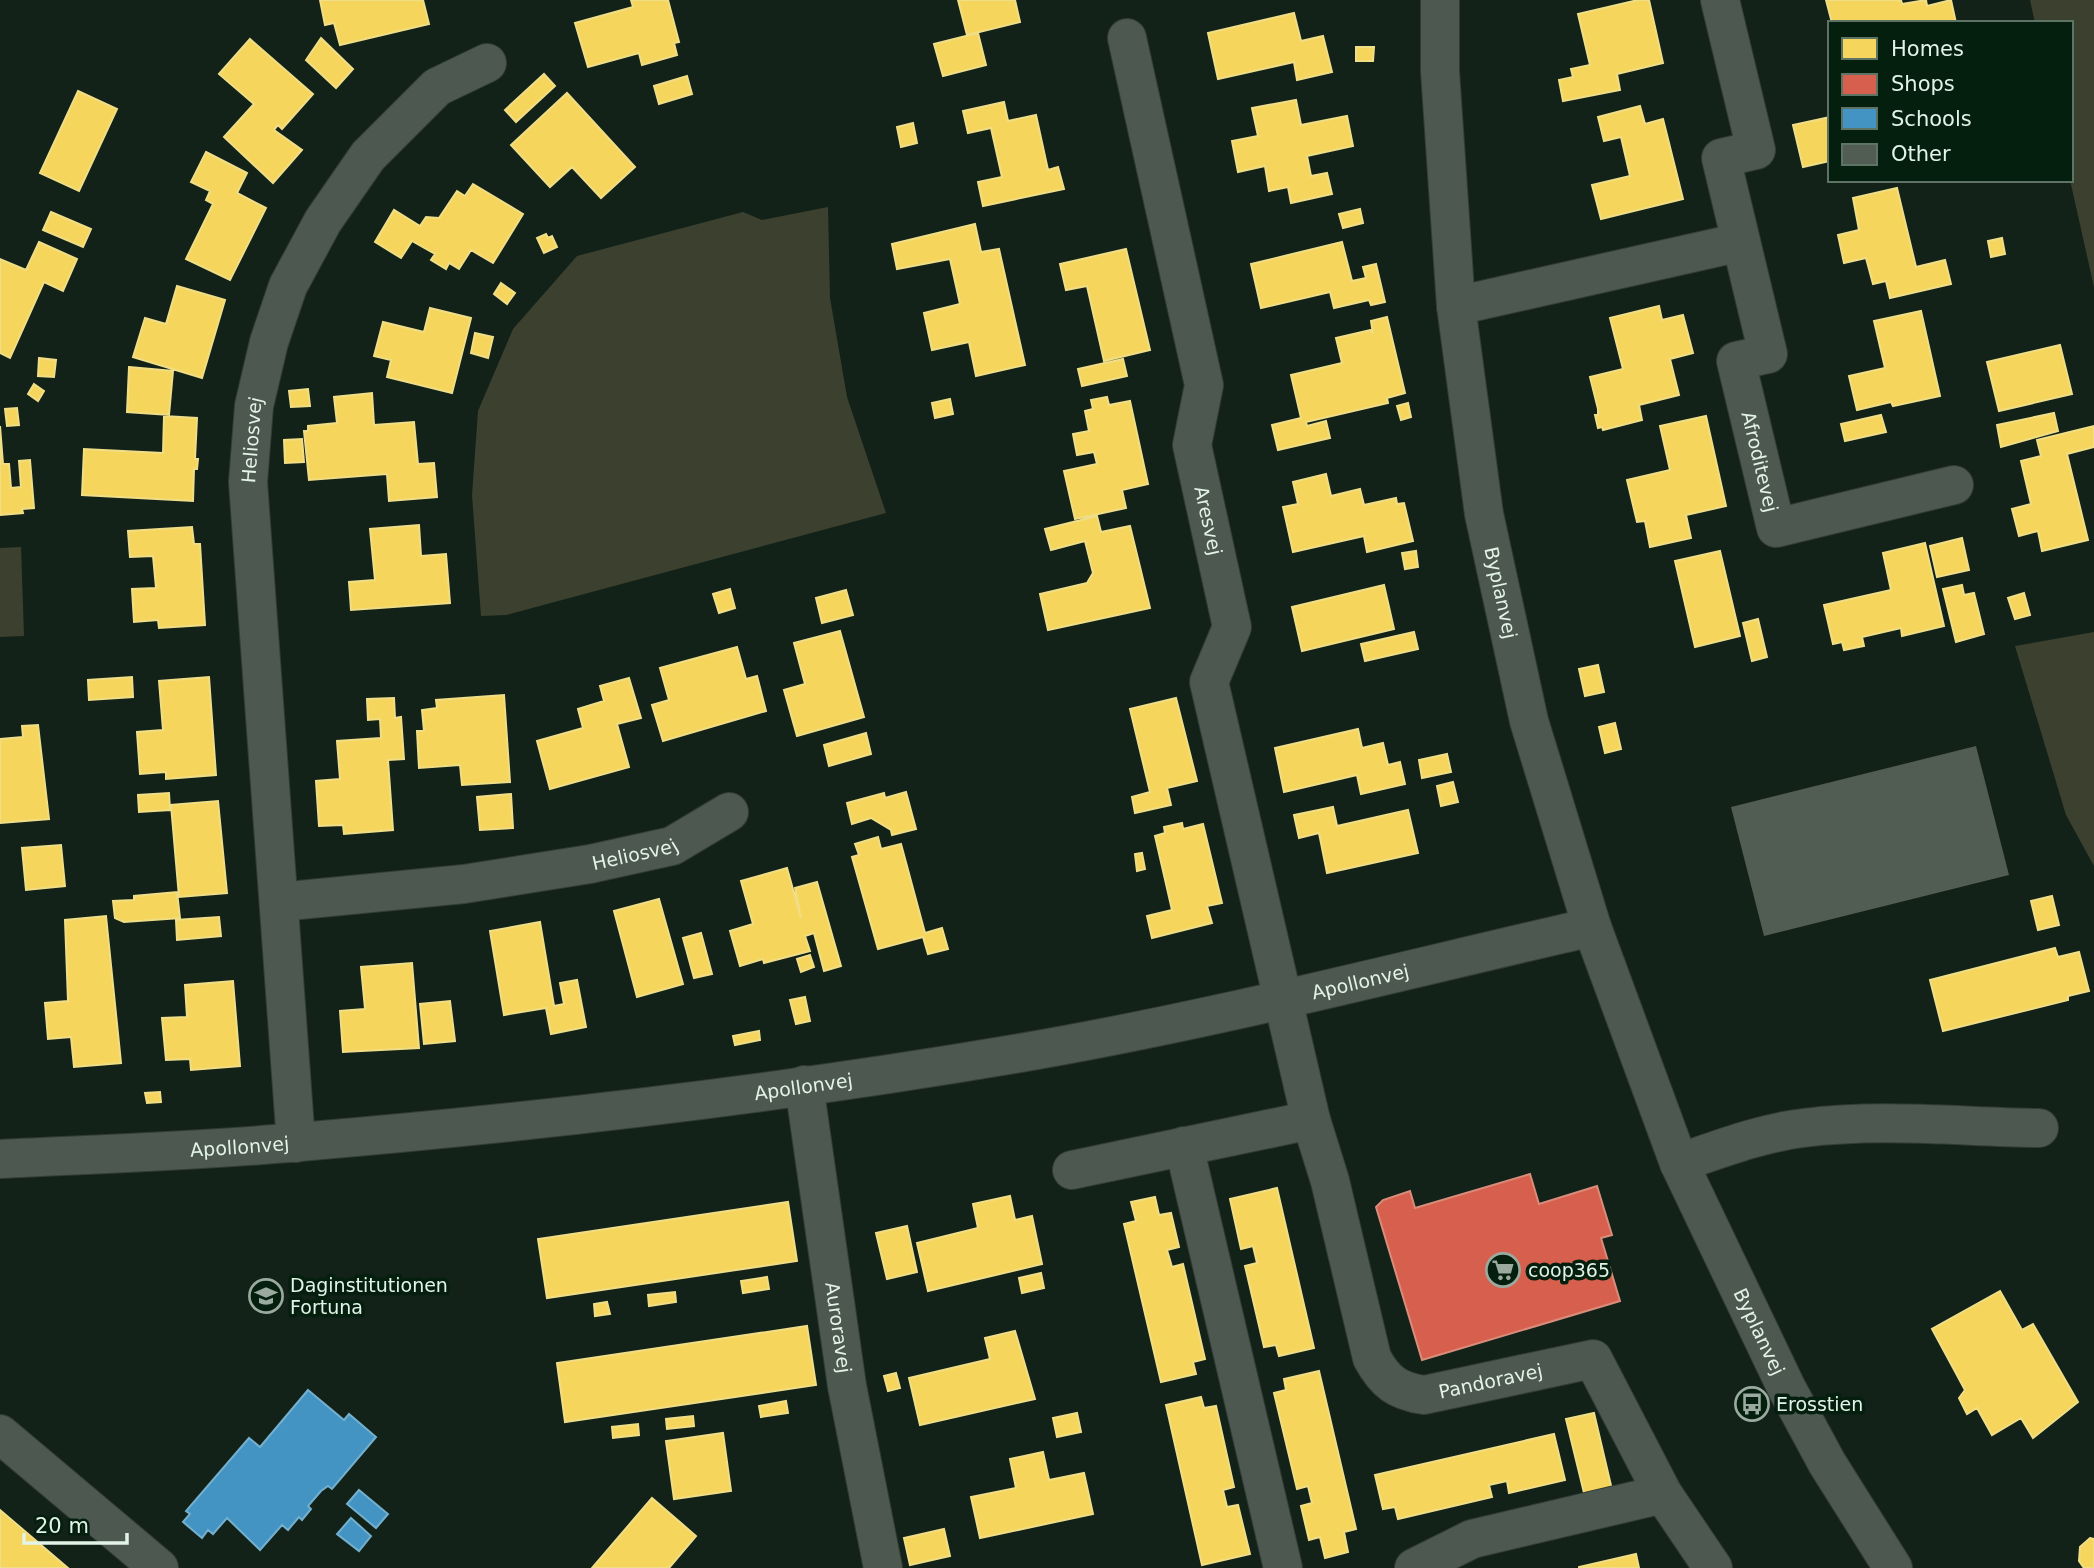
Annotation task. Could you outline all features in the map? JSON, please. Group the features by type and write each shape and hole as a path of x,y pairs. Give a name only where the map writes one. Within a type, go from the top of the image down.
{"street":[{"name":"Byplanvej","path":"1440,0 1440,71 1456,306 1484,514 1529,721 1592,927 1679,1163 1786,1387 1827,1463 1893,1568"},
{"name":"Afroditevej","path":"1720,0 1756,150 1721,158 1768,354 1736,361 1776,528 1954,485"},
{"name":"Aresvej","path":"1126,38 1204,385 1192,445 1232,627 1209,682 1283,998"},
{"name":"Heliosvej","path":"296,1143 248,482 254,406 269,342 288,286 323,221 368,156 437,87 487,63"},
{"path":"1456,306 1741,242"},
{"name":"Heliosvej","path":"279,902 464,884 590,863 672,846 729,812"},
{"name":"Apollonvej","path":"0,1159 296,1143 550,1118 804,1085 1016,1054 1283,998 1592,927"},
{"name":"Pandoravej","path":"1283,998 1372,1359 1383,1379 1402,1392 1424,1395 1593,1359 1663,1494 1713,1568"},
{"name":"Auroravej","path":"804,1085 848,1386 883,1568"},
{"path":"1072,1170 1311,1120"},
{"path":"1679,1163 1749,1139 1803,1128 1873,1125 2039,1128"},
{"path":"1184,1146 1283,1568"},
{"path":"0,1434 159,1568"},
{"path":"1414,1568 1472,1539 1663,1494"}],"green space":[{"path":"2030,0 2094,0 2094,287 2070,182 2073,182 2073,21 2035,21"},
{"path":"828,207 830,298 847,397 886,513 506,615 481,616 472,495 478,411 513,329 577,256 743,212 762,220"},
{"path":"21,547 24,636 0,637 0,548"},
{"path":"2094,632 2094,866 2066,815 2015,646"}],"building: Homes":[{"path":"320,0 423,0 429,24 340,45 334,23 325,25"},
{"path":"631,0 668,0 679,42 674,43 677,55 642,65 639,53 588,67 575,23 633,7"},
{"path":"958,0 1015,0 1020,22 967,35"},
{"path":"1638,0 1649,0 1663,63 1617,74 1620,90 1563,101 1559,80 1573,77 1571,69 1590,65 1578,14"},
{"path":"1826,0 1901,0 1902,4 1926,0 1927,6 1951,0 1956,21 1831,21"},
{"path":"1294,13 1301,41 1323,36 1332,72 1297,80 1294,62 1218,79 1208,33"},
{"path":"978,33 986,65 943,76 934,44"},
{"path":"321,38 353,69 336,88 306,60"},
{"path":"250,39 313,94 282,129 278,125 274,130 302,150 273,183 224,137 254,104 219,74"},
{"path":"1356,47 1374,47 1373,61 1356,61"},
{"path":"544,74 555,86 516,122 505,110"},
{"path":"687,76 692,94 659,104 654,86"},
{"path":"78,91 117,109 79,191 40,173"},
{"path":"567,93 635,167 601,198 572,167 550,187 511,145"},
{"path":"1296,100 1301,125 1347,116 1353,146 1307,156 1311,176 1327,173 1332,194 1291,203 1288,187 1269,191 1265,166 1238,172 1232,141 1258,136 1252,108"},
{"path":"1004,102 1008,121 1036,115 1048,170 1058,167 1064,189 983,206 978,182 1002,177 991,128 968,133 963,111"},
{"path":"1640,106 1645,124 1663,119 1683,199 1601,219 1592,185 1630,176 1621,137 1604,141 1598,117"},
{"path":"1828,117 1828,161 1803,167 1793,125"},
{"path":"913,123 917,143 901,147 897,127"},
{"path":"206,152 247,173 237,193 266,208 230,280 186,259 213,204 206,200 210,191 191,182"},
{"path":"473,184 523,214 493,263 471,250 459,269 449,263 446,269 431,260 435,254 412,241 401,258 375,242 394,210 420,226 426,217 439,218 457,191 465,196"},
{"path":"1897,188 1916,267 1945,260 1951,284 1890,298 1886,281 1873,284 1866,258 1844,263 1838,235 1859,230 1853,198"},
{"path":"1360,209 1363,223 1343,228 1339,214"},
{"path":"51,212 91,229 83,247 43,230"},
{"path":"975,224 981,252 999,249 1025,365 976,376 969,342 932,350 924,313 960,304 950,259 897,269 892,244"},
{"path":"546,234 548,238 552,236 557,247 544,253 537,238"},
{"path":"2002,238 2005,254 1991,257 1988,241"},
{"path":"39,242 77,259 63,291 44,282 10,358 0,353 0,259 26,270"},
{"path":"1342,242 1352,281 1366,278 1363,267 1376,264 1385,302 1371,305 1369,300 1334,308 1330,292 1261,308 1251,264"},
{"path":"1126,249 1150,350 1104,361 1087,286 1066,290 1060,264"},
{"path":"501,283 515,293 507,304 494,294"},
{"path":"177,286 225,300 202,378 133,357 145,318 166,324"},
{"path":"1659,306 1662,320 1683,315 1693,353 1670,359 1679,395 1639,405 1642,420 1603,430 1602,427 1598,428 1595,415 1598,415 1598,409 1590,377 1623,369 1610,318"},
{"path":"430,308 471,318 452,393 387,377 391,360 374,356 383,322 424,332"},
{"path":"1921,311 1940,396 1893,406 1891,402 1857,410 1849,376 1885,368 1874,321"},
{"path":"1387,317 1405,393 1387,398 1388,403 1306,422 1307,426 1326,421 1330,438 1278,450 1272,425 1301,418 1291,375 1342,363 1336,338 1371,330 1373,334 1371,321"},
{"path":"475,333 493,337 488,358 471,353"},
{"path":"2060,345 2072,394 1999,411 1987,362"},
{"path":"39,358 56,360 54,377 38,376"},
{"path":"1123,359 1127,376 1082,386 1078,369"},
{"path":"129,367 173,371 169,415 127,412"},
{"path":"34,384 44,391 38,401 28,394"},
{"path":"308,389 310,406 291,407 289,391"},
{"path":"372,393 374,425 414,422 418,464 434,463 437,497 389,501 387,474 309,480 304,431 308,431 308,426 337,423 334,397"},
{"path":"1107,397 1109,405 1130,401 1148,484 1122,490 1126,508 1075,519 1064,471 1097,464 1094,452 1077,455 1073,434 1089,431 1085,411 1093,409 1091,400"},
{"path":"950,399 953,414 935,418 932,403"},
{"path":"1408,403 1411,417 1401,420 1397,406"},
{"path":"17,408 19,425 7,426 5,409"},
{"path":"2054,413 2058,431 2001,447 1997,425"},
{"path":"1881,415 1886,432 1845,441 1841,424"},
{"path":"164,416 197,418 195,459 198,459 197,469 194,469 193,501 82,495 84,449 163,453"},
{"path":"1706,416 1726,506 1686,515 1691,538 1650,547 1645,521 1637,522 1627,480 1670,470 1660,426"},
{"path":"0,426 3,464 9,464 11,488 21,487 19,461 30,460 34,508 22,509 23,513 0,515"},
{"path":"2094,426 2094,447 2067,454 2088,540 2042,551 2038,531 2019,536 2012,509 2031,504 2021,461 2041,456 2037,440"},
{"path":"302,439 304,462 285,463 284,440"},
{"path":"1326,474 1331,496 1360,489 1364,505 1396,498 1397,504 1404,503 1413,541 1367,552 1364,536 1293,552 1283,507 1298,504 1293,482"},
{"path":"1097,516 1101,532 1130,526 1150,608 1048,630 1040,594 1087,583 1093,573 1085,541 1051,550 1045,529"},
{"path":"419,525 421,556 446,554 450,603 351,610 349,582 375,580 370,529"},
{"path":"192,527 194,544 200,544 205,625 159,628 158,620 134,622 132,589 156,588 153,556 130,557 128,531"},
{"path":"1962,538 1969,570 1937,577 1930,546"},
{"path":"1925,543 1944,626 1902,636 1901,628 1862,637 1864,646 1844,650 1842,642 1833,644 1824,605 1891,590 1883,553"},
{"path":"1416,551 1418,567 1405,569 1402,553"},
{"path":"1720,551 1740,636 1695,647 1675,561"},
{"path":"1384,585 1394,629 1302,651 1292,607"},
{"path":"1962,585 1964,595 1974,593 1984,634 1956,642 1943,589"},
{"path":"730,589 735,608 719,613 713,594"},
{"path":"846,590 853,615 822,623 816,598"},
{"path":"2024,593 2030,615 2015,619 2008,598"},
{"path":"1758,619 1767,657 1752,661 1743,623"},
{"path":"840,631 864,717 797,736 784,690 805,684 794,643"},
{"path":"1414,632 1418,649 1365,661 1361,644"},
{"path":"737,647 746,679 757,676 766,711 663,741 652,705 669,700 660,668"},
{"path":"1598,665 1604,692 1585,696 1579,669"},
{"path":"132,677 133,697 89,700 88,680"},
{"path":"209,677 216,775 166,779 166,772 140,774 137,732 163,730 159,681"},
{"path":"629,678 641,718 617,724 629,767 550,789 537,741 583,728 578,709 604,701 600,686"},
{"path":"504,695 510,782 462,785 460,765 419,768 417,731 424,731 422,710 437,708 436,700"},
{"path":"394,698 395,718 401,717 404,759 388,760 393,830 344,834 343,825 319,826 316,781 340,779 337,741 381,738 380,719 368,720 367,699"},
{"path":"1176,698 1197,781 1167,788 1171,805 1135,813 1132,797 1150,792 1130,709"},
{"path":"1615,723 1621,749 1605,753 1599,727"},
{"path":"38,725 49,819 0,823 0,739 23,737 22,726"},
{"path":"1358,729 1362,748 1383,743 1388,765 1400,762 1405,784 1361,794 1357,775 1284,792 1275,748"},
{"path":"866,733 871,754 829,766 824,745"},
{"path":"1447,754 1451,772 1422,778 1419,760"},
{"path":"1453,782 1458,802 1441,806 1437,786"},
{"path":"906,792 916,829 892,835 891,830 871,818 852,824 847,803 884,793 885,798"},
{"path":"169,793 170,810 139,812 138,795"},
{"path":"511,794 513,828 480,830 477,797"},
{"path":"218,801 227,893 179,897 171,805"},
{"path":"1333,807 1337,826 1408,810 1418,853 1327,873 1319,833 1299,838 1294,815"},
{"path":"1182,823 1183,829 1203,824 1222,903 1207,906 1212,923 1152,938 1147,916 1172,910 1155,836 1165,833 1164,827"},
{"path":"878,837 881,849 901,844 925,933 942,928 948,949 928,954 923,937 878,949 852,857 859,855 855,844"},
{"path":"61,845 65,886 26,890 22,848"},
{"path":"1142,853 1145,869 1137,871 1135,854"},
{"path":"787,868 801,918 795,888 817,882 841,966 824,971 814,933 805,936 810,951 740,966 730,931 753,924 741,881"},
{"path":"177,892 180,918 124,922 115,918 113,901"},
{"path":"2052,896 2059,925 2038,930 2031,901"},
{"path":"659,899 683,984 637,997 614,911"},
{"path":"106,916 121,1063 74,1067 71,1037 48,1039 45,1003 68,1001 65,920"},
{"path":"219,917 221,936 177,940 176,920"},
{"path":"540,922 554,1006 564,1004 560,983 577,980 586,1027 551,1034 546,1008 504,1015 490,931"},
{"path":"701,933 712,974 694,978 683,938"},
{"path":"2055,948 2058,957 2079,952 2089,991 2068,996 2068,1000 1943,1031 1930,980"},
{"path":"810,955 814,967 801,972 797,959"},
{"path":"412,963 419,1048 343,1052 340,1011 365,1009 361,967"},
{"path":"233,981 240,1066 191,1070 190,1059 166,1060 162,1018 187,1017 185,985"},
{"path":"805,997 810,1021 796,1024 790,1000"},
{"path":"450,1001 455,1041 424,1044 420,1004"},
{"path":"759,1031 760,1040 735,1045 733,1036"},
{"path":"160,1092 161,1102 147,1103 145,1093"},
{"path":"1277,1188 1314,1348 1279,1356 1276,1345 1264,1347 1245,1266 1257,1263 1253,1246 1241,1249 1230,1199"},
{"path":"1010,1196 1015,1220 1032,1216 1042,1264 928,1291 917,1243 978,1228 973,1204"},
{"path":"1155,1197 1159,1215 1171,1213 1179,1247 1167,1250 1172,1267 1183,1264 1205,1359 1193,1362 1196,1374 1161,1382 1124,1224 1136,1221 1131,1202"},
{"path":"788,1202 797,1261 547,1298 538,1239"},
{"path":"907,1226 917,1272 887,1279 876,1233"},
{"path":"1041,1273 1044,1288 1022,1293 1019,1278"},
{"path":"767,1277 769,1289 743,1293 741,1281"},
{"path":"2000,1291 2022,1330 2033,1324 2078,1402 2033,1438 2021,1418 1992,1435 1977,1408 1967,1414 1959,1398 1965,1390 1932,1329"},
{"path":"675,1292 676,1302 649,1306 648,1295"},
{"path":"607,1302 610,1314 595,1316 594,1304"},
{"path":"807,1326 816,1385 565,1422 557,1363"},
{"path":"1015,1331 1035,1399 920,1425 909,1378 990,1359 985,1338"},
{"path":"1319,1371 1356,1529 1344,1532 1348,1552 1325,1558 1320,1537 1309,1540 1301,1506 1312,1503 1308,1486 1297,1489 1274,1393 1286,1390 1284,1379"},
{"path":"896,1373 900,1388 888,1391 884,1376"},
{"path":"1201,1397 1204,1408 1216,1406 1234,1487 1223,1490 1227,1507 1238,1505 1250,1554 1202,1565 1166,1405"},
{"path":"786,1401 788,1413 761,1417 759,1406"},
{"path":"1077,1413 1081,1432 1057,1437 1053,1418"},
{"path":"1594,1413 1613,1494 1586,1501 1566,1419"},
{"path":"693,1416 694,1426 667,1429 666,1419"},
{"path":"638,1424 639,1435 613,1438 612,1427"},
{"path":"723,1433 731,1491 674,1499 666,1441"},
{"path":"1554,1434 1565,1480 1509,1493 1507,1481 1489,1485 1492,1497 1398,1519 1395,1507 1383,1509 1375,1475"},
{"path":"1043,1452 1049,1480 1084,1473 1093,1514 980,1538 971,1497 1016,1488 1010,1459"},
{"path":"652,1498 696,1536 669,1568 592,1568"},
{"path":"0,1510 68,1568 0,1568"},
{"path":"944,1529 950,1556 910,1565 904,1538"},
{"path":"2090,1538 2094,1539 2094,1568 2084,1568 2079,1561 2080,1547"},
{"path":"1636,1554 1639,1568 1579,1568 1579,1567"}],"building: Shops":[{"name":"coop365","path":"1530,1174 1539,1204 1597,1186 1612,1235 1601,1238 1620,1301 1422,1360 1376,1207 1383,1200 1410,1191 1415,1208"}],"building: Schools":[{"path":"308,1390 344,1420 349,1414 376,1437 332,1489 328,1486 321,1491 308,1506 311,1509 302,1520 299,1517 288,1530 282,1525 260,1550 227,1518 213,1534 208,1530 202,1538 183,1522 190,1514 186,1511 249,1438 260,1447"},
{"path":"359,1490 388,1514 376,1528 347,1504"},
{"path":"351,1518 371,1536 359,1551 337,1534"}],"building: Other":[{"path":"1976,746 2009,875 1764,936 1731,807"}],"place":[{"name":"coop365","path":"1503,1270"},
{"name":"Daginstitutionen Fortuna","path":"266,1296"},
{"name":"Erosstien","path":"1752,1404"}]}
